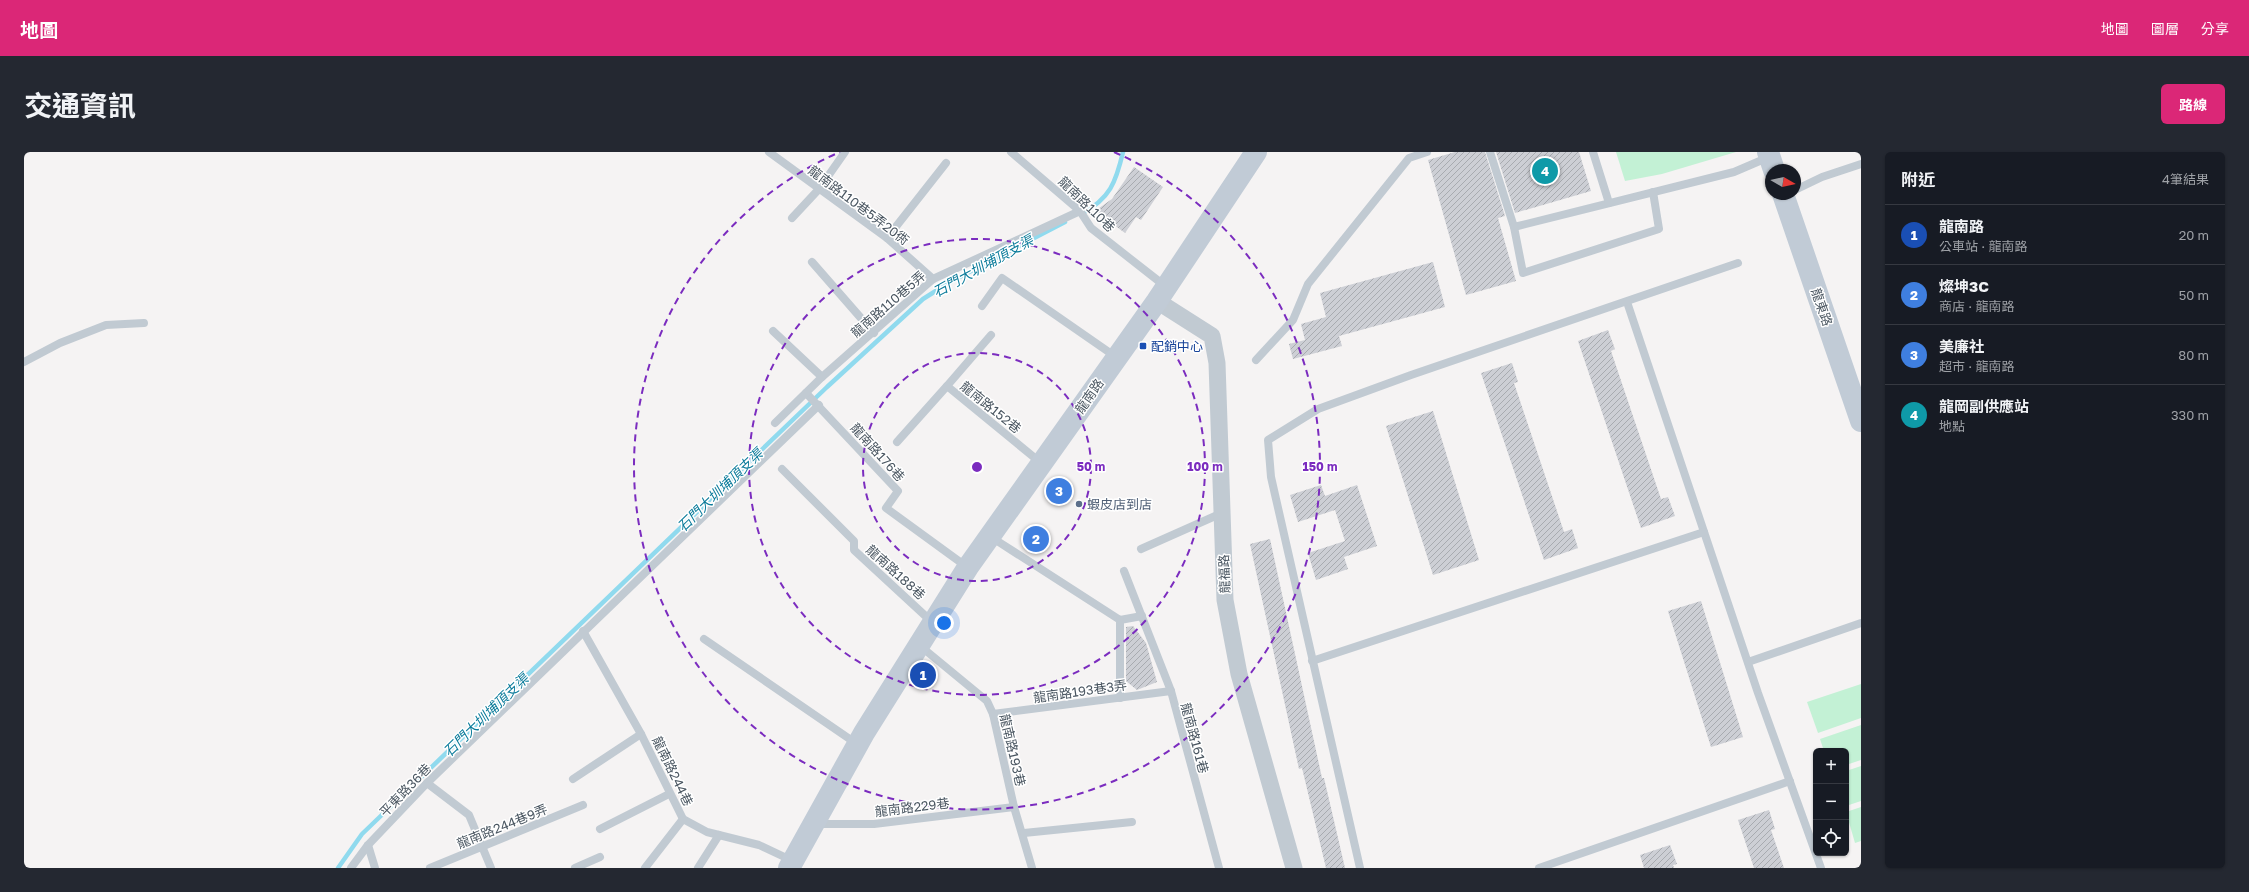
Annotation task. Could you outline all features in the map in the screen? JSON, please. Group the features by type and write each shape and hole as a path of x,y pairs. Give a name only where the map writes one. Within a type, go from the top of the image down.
{"main road":[{"name":"龍南路","path":"791,864 858,745 968,567 1161,294 1256,152"},
{"name":"龍東路","path":"1789,200 1861,420"}],"street":[{"name":"龍福路","path":"1161,294 1212,336 1217,363 1225,600 1238,666 1294,868"}],"lane":[{"name":"龍南路110巷5弄20衖","path":"769,152 887,238 933,279"},
{"path":"792,218 819,189 845,152"},
{"name":"龍南路110巷","path":"1011,152 1080,211 1091,228 1161,294"},
{"path":"1256,360 1294,320 1308,284 1409,158 1427,152"},
{"path":"1490,152 1514,227 1523,273 1659,229 1653,192"},
{"path":"1593,152 1609,203"},
{"path":"1514,227 1734,172 1771,160"},
{"path":"887,238 946,163"},
{"path":"1801,187 1822,177 1861,164"},
{"name":"龍南路110巷5弄","path":"775,423 822,378 933,279 1080,211"},
{"path":"812,262 874,333"},
{"path":"1360,868 1271,477 1268,440 1318,409 1411,375 1738,263"},
{"path":"982,306 1002,278 1116,358"},
{"path":"1627,302 1748,662 1821,868"},
{"path":"24,362 60,343 106,325 144,323"},
{"path":"773,331 822,378"},
{"path":"947,386 991,335"},
{"name":"龍南路152巷","path":"897,442 947,386 1042,464"},
{"name":"龍南路176巷","path":"806,393 819,405 898,491 886,508 968,567"},
{"name":"平東路36巷","path":"351,868 368,845 427,783 819,405"},
{"name":"龍南路188巷","path":"782,469 854,541 854,550 933,622"},
{"path":"1140,550 1222,513"},
{"path":"1312,661 1704,532"},
{"path":"990,537 1120,620 1142,616"},
{"name":"龍南路161巷","path":"1124,571 1171,691 1218,868"},
{"path":"1120,620 1120,698"},
{"path":"1748,662 1861,623"},
{"name":"龍南路244巷","path":"583,631 641,734 669,794 683,819 707,832 759,845 791,864"},
{"path":"704,639 858,745"},
{"name":"龍南路193巷","path":"919,645 987,702 994,714 1014,807 1024,833 1032,868"},
{"name":"龍南路193巷3弄","path":"994,714 1171,691"},
{"path":"573,779 641,734"},
{"path":"1540,868 1790,781"},
{"path":"427,783 469,815 491,868"},
{"path":"600,829 669,794"},
{"name":"龍南路244巷9弄","path":"430,868 583,805"},
{"name":"龍南路229巷","path":"813,824 874,824 1014,807"},
{"path":"645,868 683,819"},
{"path":"1024,833 1132,822"},
{"path":"698,868 719,835"},
{"path":"368,845 375,868"},
{"path":"575,868 600,858"}],"green space":[{"path":"1616,152 1736,152 1662,174 1625,181"},
{"path":"1861,684 1861,718 1818,733 1807,702"},
{"path":"1861,725 1861,760 1849,764 1849,748 1823,748 1820,739"},
{"path":"1861,766 1861,801 1849,805 1849,784 1849,770"},
{"path":"1861,807 1861,841 1855,843 1849,822 1849,811"}],"building":[{"path":"1455,152 1485,152 1505,216 1498,218 1516,281 1466,295 1428,160"},
{"path":"1496,152 1579,152 1591,191 1515,213"},
{"path":"1134,167 1163,187 1141,220 1136,217 1125,233 1095,211 1112,199"},
{"path":"1433,262 1445,307 1339,336 1342,346 1293,359 1289,344 1305,340 1301,324 1326,317 1320,293"},
{"path":"1608,330 1615,349 1611,351 1661,499 1668,497 1675,516 1641,528 1578,341"},
{"path":"1512,363 1518,382 1514,383 1564,532 1572,529 1578,548 1544,560 1481,373"},
{"path":"1433,411 1479,560 1433,575 1386,426"},
{"path":"1321,485 1325,496 1357,485 1377,546 1344,557 1348,569 1316,580 1308,553 1345,541 1335,510 1298,522 1290,495"},
{"path":"1270,539 1322,778 1324,778 1345,868 1326,868 1302,768 1299,769 1250,544"},
{"path":"1701,601 1743,737 1711,747 1668,611"},
{"path":"1133,626 1146,643 1157,682 1137,690 1126,681 1126,627"},
{"path":"1769,810 1775,829 1771,830 1784,868 1754,868 1738,820"},
{"path":"1670,845 1677,864 1673,865 1674,868 1644,868 1640,855"}],"waterway":[{"name":"石門大圳埔頂支渠","path":"1081,214 1099,202 1110,189 1118,172 1123,152"},
{"name":"石門大圳埔頂支渠","path":"338,868 362,834 827,387 923,299 950,282 1065,222"}],"place":[{"name":"龍岡副供應站","path":"1545,171"},
{"name":"配銷中心","path":"1143,346"},
{"name":"美廉社","path":"1059,491"},
{"name":"蝦皮店到店","path":"1079,504"},
{"name":"燦坤3C","path":"1036,539"},
{"name":"龍南路","path":"923,675"}]}
